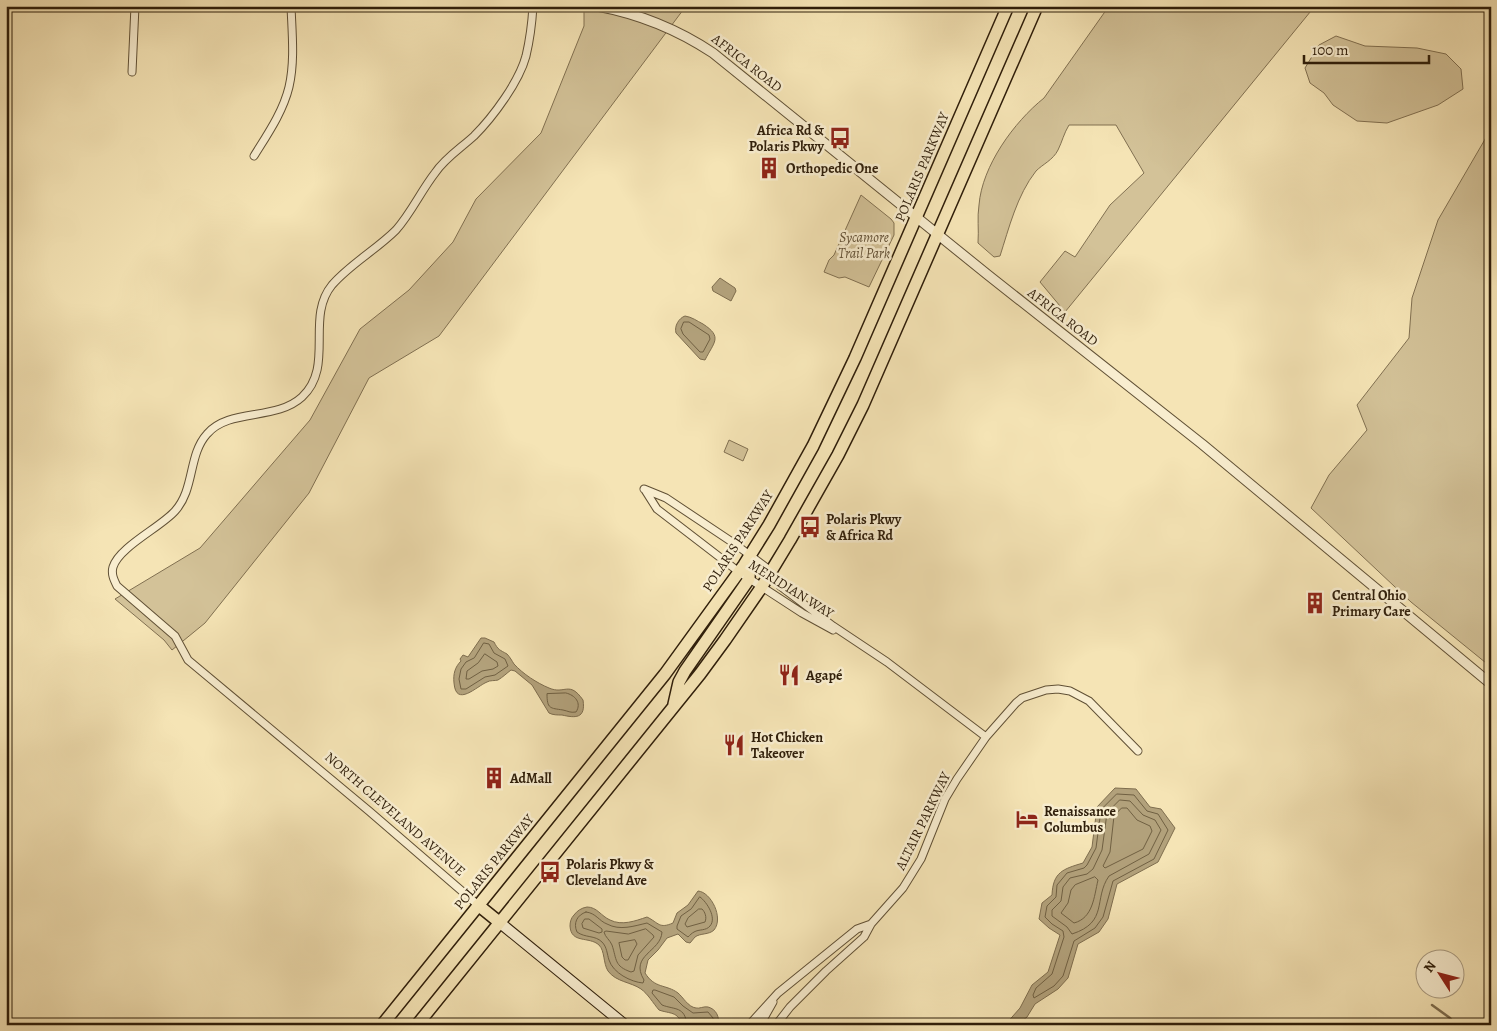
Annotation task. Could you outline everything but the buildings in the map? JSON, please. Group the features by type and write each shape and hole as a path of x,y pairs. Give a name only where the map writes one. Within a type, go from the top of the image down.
{"main road":[{"name":"POLARIS PARKWAY","path":"382,1025 665,674 750,556 813,446 856,358 1008,6"},
{"path":"417,1025 700,674 761,588 838,455 867,396 1037,6"},
{"path":"674,706 678,682 749,579 750,556"},
{"name":"NORTH CLEVELAND AVENUE","path":"478,905 626,1025"}],"street":[{"path":"132,72 135,6"},
{"path":"254,156 279,113 289,86 292,52 291,6"},
{"name":"NORTH CLEVELAND AVENUE","path":"478,905 188,660 175,636 117,586 113,576 113,567 129,548 175,511 186,495 197,451 206,435 216,425 230,420 269,413 291,405 312,386 320,360 319,320 323,300 331,286 396,230 435,172 493,115 512,85 525,58 531,33 533,6"},
{"name":"AFRICA ROAD","path":"597,6 619,10 660,24 692,39 713,53 1202,444 1491,684"},
{"name":"MERIDIAN WAY","path":"850,637 818,622 761,588 657,509 644,489 666,498 735,544 771,571 780,586 887,662 986,737"},
{"name":"ALTAIR PARKWAY","path":"776,1025 790,1006 864,937 871,924 903,888 921,860 945,798 986,737 1022,698 1046,690 1058,689 1070,692 1089,701 1138,751"},
{"name":"ALTAIR PARKWAY","path":"750,1025 778,993 857,929 871,924"},
{"path":"760,1025 778,993"}],"green space":[{"path":"584,6 686,6 439,336 369,378 309,493 205,623 172,650 164,640 115,599 200,548 310,420 360,329 409,290 453,242 476,199 541,133 584,26"},
{"path":"1109,6 1315,6 1065,312 1040,282 1065,251 1075,257 1110,205 1144,173 1116,125 1069,125 1056,153 1029,180 1014,212 1000,256 994,257 978,243 978,214 981,190 986,175 1001,146 1022,119 1044,98"},
{"path":"1336,36 1365,46 1417,48 1446,54 1461,69 1463,89 1438,105 1387,123 1357,121 1333,105 1324,93 1310,83 1305,68 1319,45"},
{"path":"1491,129 1491,667 1411,602 1311,508 1329,475 1367,430 1357,405 1409,338 1412,298 1438,220"},
{"name":"Sycamore Trail Park","path":"861,195 894,223 894,235 869,287 845,277 839,278 824,272 829,260 834,255"},
{"path":"729,440 748,449 743,461 724,452"}],"water":[{"path":"720,278 735,288 736,291 731,301 713,291 712,287"},
{"path":"685,316 703,324 715,336 714,344 705,360 700,359 676,333 678,323"},
{"path":"481,638 494,642 518,668 540,684 554,690 570,689 578,694 583,700 583,711 581,714 571,717 549,713 532,685 515,671 511,670 498,680 488,681 468,693 459,694 454,683 456,668 463,655 468,657"},
{"path":"1115,788 1136,789 1150,807 1161,809 1175,828 1158,862 1117,884 1108,919 1099,932 1078,944 1068,978 1058,989 1035,1004 1027,1017 1017,1025 1005,1025 1020,1008 1032,985 1048,972 1060,935 1039,919 1042,903 1052,895 1054,881 1060,873 1070,867 1083,863 1092,847 1097,807"},
{"path":"698,891 703,892 715,906 718,919 714,930 695,937 690,943 686,942 678,934 667,938 648,960 645,973 653,982 674,990 693,1007 711,1008 718,1016 718,1025 682,1025 676,1015 659,1010 641,989 611,975 606,968 599,945 595,942 577,938 571,932 570,926 571,919 575,914 587,907 594,908 607,918 619,923 647,917 659,924 668,925 673,923 677,913 688,905"}],"waterway":[{"path":"1432,1005 1450,1018 1455,1025"}],"place":[{"name":"Africa Rd & Polaris Pkwy","path":"840,138"},
{"name":"Orthopedic One","path":"769,168"},
{"name":"Polaris Pkwy & Africa Rd","path":"810,527"},
{"name":"Central Ohio Primary Care","path":"1315,603"},
{"name":"Agapé","path":"789,675"},
{"name":"Hot Chicken Takeover","path":"734,745"},
{"name":"AdMall","path":"494,778"},
{"name":"Renaissance Columbus","path":"1027,819"},
{"name":"Polaris Pkwy & Cleveland Ave","path":"550,872"}]}
